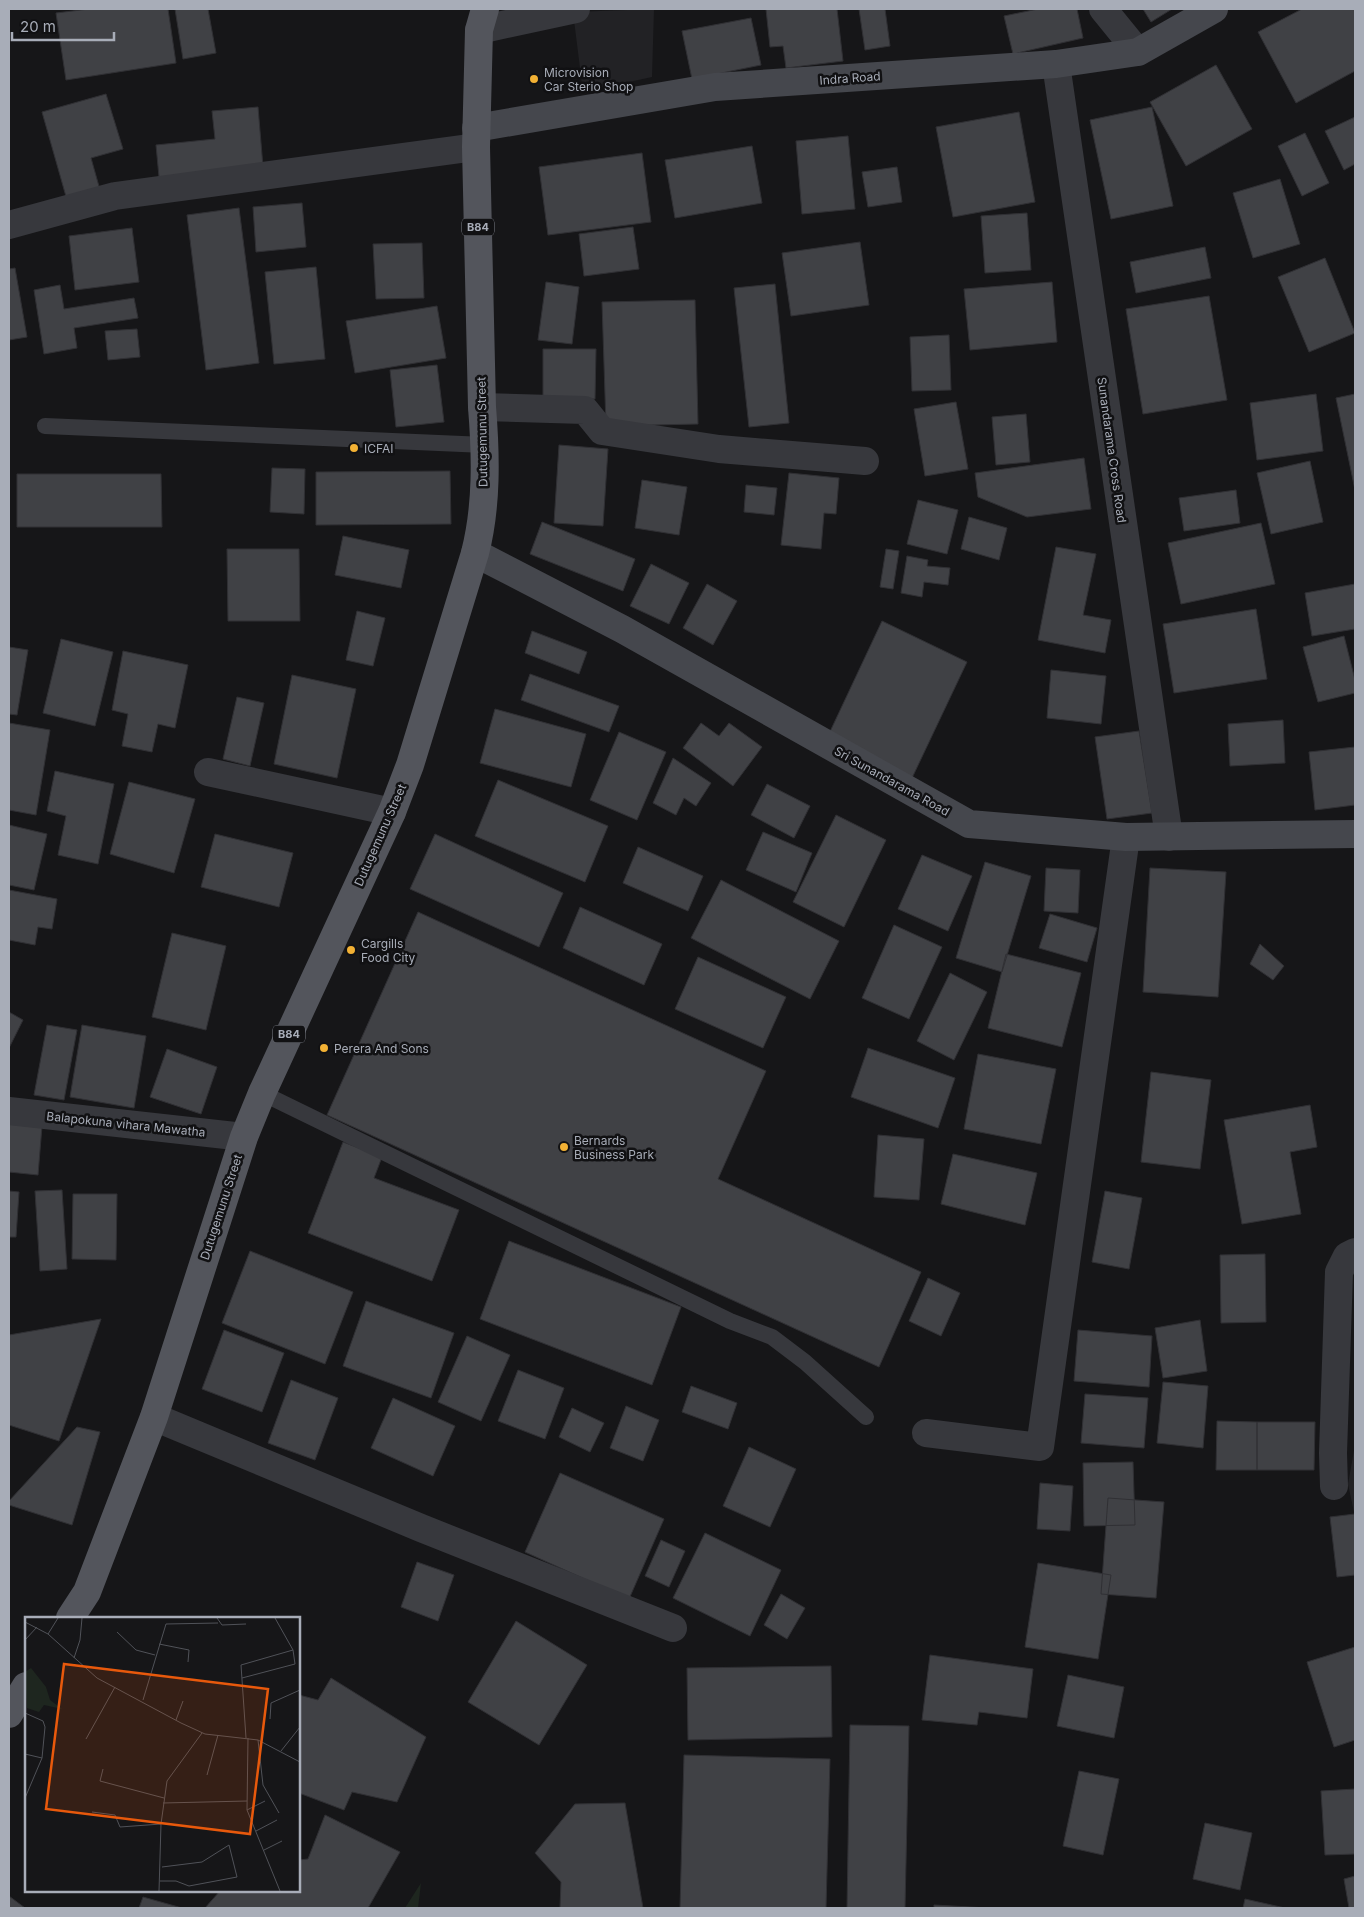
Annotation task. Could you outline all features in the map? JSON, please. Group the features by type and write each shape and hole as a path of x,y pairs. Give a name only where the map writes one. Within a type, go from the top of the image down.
{"main road":[{"name":"Dutugemunu Street","path":"71,1617 87,1592 154,1417 244,1137 262,1093 392,812 410,765 475,553 482,524 485,445 482,407 476,137 482,19"},
{"path":"9,1714 25,1688"}],"street":[{"path":"482,19 576,9"},
{"path":"1103,9 1138,52"},
{"name":"Indra Road","path":"476,137 715,87 1056,64 1138,52 1214,9"},
{"name":"Sunandarama Cross Road","path":"1056,64 1169,837"},
{"path":"9,225 115,196 476,137"},
{"path":"482,407 585,410 602,431 719,449 865,462"},
{"name":"Sri Sunandarama Road","path":"475,553 622,629 969,824 1126,837 1355,834"},
{"path":"208,772 392,812"},
{"path":"926,1433 1040,1447 1126,837"},
{"name":"Balapokuna vihara Mawatha","path":"9,1111 244,1137"},
{"path":"1334,1486 1333,1453 1339,1272 1347,1256 1355,1252"},
{"path":"154,1417 421,1528 672,1628"}],"lane":[{"path":"45,426 485,445"},
{"path":"262,1093 721,1317 772,1338 805,1362 866,1417"}],"shaded area":[{"path":"654,9 652,77 583,92 573,12"},
{"path":"1355,1445 1355,1517 1348,1484"},
{"path":"421,1883 418,1908 405,1908"}],"building":[{"path":"89,9 168,9 176,63 66,80 56,13"},
{"path":"175,9 208,9 216,53 183,59"},
{"path":"766,9 837,9 843,61 786,68 783,46 770,47"},
{"path":"859,9 885,9 890,46 865,50"},
{"path":"1038,9 1077,9 1083,38 1013,54 1004,16"},
{"path":"1143,9 1172,9 1151,22"},
{"path":"1302,9 1355,9 1355,71 1296,103 1258,32"},
{"path":"751,18 761,65 692,79 682,31"},
{"path":"1216,65 1252,129 1186,166 1150,102"},
{"path":"106,94 123,149 91,158 100,190 67,200 42,112"},
{"path":"258,107 263,167 159,177 156,145 215,139 212,111"},
{"path":"1152,107 1173,206 1111,219 1090,120"},
{"path":"1019,112 1035,202 953,217 936,127"},
{"path":"1355,117 1355,164 1344,170 1325,131"},
{"path":"1305,133 1329,183 1302,196 1278,146"},
{"path":"848,136 855,209 802,214 796,141"},
{"path":"752,146 762,203 675,218 665,160"},
{"path":"642,153 651,222 548,235 539,167"},
{"path":"897,167 902,202 868,207 862,172"},
{"path":"1280,179 1300,244 1253,258 1233,193"},
{"path":"302,203 306,247 256,252 253,207"},
{"path":"239,208 259,363 206,370 187,215"},
{"path":"1027,213 1031,270 985,273 981,216"},
{"path":"633,227 639,269 584,276 579,234"},
{"path":"132,228 139,282 75,290 69,236"},
{"path":"860,242 869,305 791,316 782,253"},
{"path":"422,243 424,298 376,299 373,244"},
{"path":"1205,247 1211,278 1136,293 1130,262"},
{"path":"1325,258 1355,333 1309,352 1278,277"},
{"path":"316,267 325,359 274,364 265,272"},
{"path":"15,268 27,337 9,340 9,269"},
{"path":"546,282 579,287 572,344 538,340"},
{"path":"1052,282 1057,342 970,350 964,289"},
{"path":"775,284 789,423 749,427 734,288"},
{"path":"60,285 64,309 134,298 138,318 74,328 77,348 44,354 34,290"},
{"path":"1209,296 1227,400 1143,414 1126,309"},
{"path":"695,300 698,424 606,426 602,302"},
{"path":"437,306 446,358 355,373 346,321"},
{"path":"137,329 140,357 108,360 105,331"},
{"path":"949,335 951,390 912,391 910,337"},
{"path":"543,349 596,349 595,399 543,399"},
{"path":"437,365 444,422 396,427 390,370"},
{"path":"1316,394 1323,451 1257,460 1250,403"},
{"path":"1355,394 1355,490 1336,398"},
{"path":"956,402 968,469 925,476 914,409"},
{"path":"1026,414 1030,462 996,465 992,417"},
{"path":"559,445 608,449 603,526 554,523"},
{"path":"1084,458 1091,509 1027,517 978,497 975,473"},
{"path":"1310,461 1323,522 1271,534 1257,473"},
{"path":"272,468 305,469 304,514 270,512"},
{"path":"450,471 451,524 316,525 316,472"},
{"path":"789,473 839,478 836,514 824,513 821,549 781,545"},
{"path":"17,474 161,474 162,527 17,527"},
{"path":"642,480 687,487 679,535 635,528"},
{"path":"746,485 777,488 774,515 744,512"},
{"path":"1236,490 1240,523 1184,531 1179,498"},
{"path":"918,500 958,510 947,554 907,544"},
{"path":"969,517 1007,528 999,560 961,549"},
{"path":"542,522 635,559 623,591 530,554"},
{"path":"1261,523 1275,584 1181,604 1168,543"},
{"path":"343,536 409,550 401,588 335,575"},
{"path":"1056,547 1096,554 1083,615 1111,620 1105,653 1038,640"},
{"path":"227,549 299,549 300,621 228,621"},
{"path":"886,549 899,551 893,589 880,587"},
{"path":"907,556 928,560 927,566 950,568 948,585 924,582 922,597 901,593"},
{"path":"651,564 689,583 669,624 630,606"},
{"path":"707,584 737,601 713,645 683,628"},
{"path":"1355,584 1355,629 1312,636 1305,593"},
{"path":"1256,609 1267,679 1174,693 1163,624"},
{"path":"357,611 385,618 373,666 346,660"},
{"path":"882,621 967,662 912,778 827,738"},
{"path":"532,631 587,652 579,674 525,653"},
{"path":"1344,636 1355,680 1355,693 1318,702 1303,647"},
{"path":"61,639 113,652 95,726 43,713"},
{"path":"9,647 28,650 17,715 9,714"},
{"path":"123,651 188,665 175,728 158,724 152,752 122,746 128,714 112,710"},
{"path":"1051,670 1106,676 1101,724 1047,718"},
{"path":"530,674 619,706 609,732 521,700"},
{"path":"292,675 356,689 337,778 274,764"},
{"path":"237,697 264,703 250,766 223,759"},
{"path":"495,709 586,734 571,787 480,763"},
{"path":"1283,720 1285,763 1230,766 1228,724"},
{"path":"9,723 50,730 36,815 9,810"},
{"path":"701,723 719,736 729,723 762,747 733,786 683,748"},
{"path":"1139,731 1152,813 1107,819 1095,737"},
{"path":"619,732 666,752 637,820 590,800"},
{"path":"1355,747 1355,805 1315,810 1309,752"},
{"path":"673,758 711,783 696,806 684,798 676,815 653,803"},
{"path":"55,771 114,784 98,864 58,855 66,816 47,811"},
{"path":"498,780 608,826 585,882 475,836"},
{"path":"129,782 195,799 174,873 110,854"},
{"path":"767,784 810,806 794,838 751,815"},
{"path":"836,815 886,840 844,927 793,902"},
{"path":"9,825 47,834 34,890 9,885"},
{"path":"763,832 812,853 796,892 746,870"},
{"path":"215,834 293,853 279,907 201,887"},
{"path":"435,834 563,893 539,947 410,889"},
{"path":"638,847 703,876 688,911 623,883"},
{"path":"922,855 972,876 948,931 898,909"},
{"path":"985,862 1031,876 1002,972 956,958"},
{"path":"1046,868 1080,870 1078,913 1044,911"},
{"path":"1150,868 1226,872 1218,997 1143,992"},
{"path":"721,880 839,941 810,999 691,938"},
{"path":"9,890 57,899 52,929 38,927 35,945 9,940"},
{"path":"580,907 662,944 644,985 563,948"},
{"name":"Bernards Business Park","path":"418,912 766,1071 718,1179 921,1272 879,1367 327,1115"},
{"path":"1050,914 1097,928 1087,962 1039,948"},
{"path":"894,925 942,947 909,1019 862,998"},
{"path":"172,933 226,946 206,1030 152,1017"},
{"path":"1260,944 1284,966 1273,980 1250,964"},
{"path":"1006,954 1081,973 1062,1047 988,1028"},
{"path":"698,957 786,997 763,1048 675,1009"},
{"path":"950,973 987,992 954,1060 917,1041"},
{"path":"9,1012 23,1020 9,1048"},
{"path":"47,1025 77,1030 64,1100 34,1095"},
{"path":"82,1025 146,1036 134,1108 70,1097"},
{"path":"868,1048 955,1078 938,1128 851,1097"},
{"path":"167,1049 217,1067 201,1114 150,1097"},
{"path":"978,1054 1056,1069 1041,1144 964,1129"},
{"path":"1151,1072 1211,1080 1200,1169 1141,1162"},
{"path":"1310,1105 1317,1147 1290,1152 1301,1214 1242,1224 1224,1120"},
{"path":"9,1123 42,1126 38,1175 9,1172"},
{"path":"878,1135 924,1139 919,1200 874,1197"},
{"path":"343,1142 382,1157 374,1178 459,1210 432,1281 308,1233"},
{"path":"953,1154 1037,1173 1025,1225 941,1204"},
{"path":"62,1190 67,1269 40,1271 35,1191"},
{"path":"9,1191 19,1192 16,1237 9,1237"},
{"path":"1105,1191 1142,1198 1129,1269 1092,1262"},
{"path":"73,1194 117,1194 116,1260 72,1259"},
{"path":"509,1241 681,1307 652,1385 480,1319"},
{"path":"250,1251 353,1292 325,1364 222,1323"},
{"path":"1265,1254 1266,1322 1221,1323 1220,1255"},
{"path":"928,1278 960,1293 941,1336 909,1321"},
{"path":"366,1301 454,1333 431,1398 343,1366"},
{"path":"101,1319 59,1441 9,1425 9,1335"},
{"path":"1200,1320 1207,1371 1163,1378 1155,1328"},
{"path":"224,1330 284,1353 262,1412 202,1389"},
{"path":"1078,1330 1152,1336 1149,1387 1074,1381"},
{"path":"467,1336 510,1355 481,1421 438,1402"},
{"path":"518,1370 564,1388 545,1439 498,1421"},
{"path":"291,1380 338,1398 315,1460 268,1443"},
{"path":"1163,1382 1208,1386 1203,1448 1157,1443"},
{"path":"691,1386 737,1403 728,1429 682,1412"},
{"path":"1085,1394 1148,1398 1144,1448 1081,1443"},
{"path":"393,1398 455,1426 433,1476 371,1448"},
{"path":"626,1406 659,1420 643,1461 610,1448"},
{"path":"572,1408 604,1423 590,1452 559,1437"},
{"path":"1217,1421 1257,1422 1257,1470 1216,1470"},
{"path":"1257,1422 1315,1422 1314,1470 1257,1470"},
{"path":"77,1427 100,1432 72,1525 9,1505 9,1501"},
{"path":"749,1447 796,1469 770,1527 723,1506"},
{"path":"1133,1462 1135,1525 1084,1526 1083,1463"},
{"path":"560,1473 664,1519 629,1599 525,1552"},
{"path":"1040,1483 1073,1486 1070,1531 1037,1529"},
{"path":"1108,1498 1164,1502 1156,1598 1101,1594"},
{"path":"1355,1514 1355,1575 1337,1577 1330,1517"},
{"path":"705,1533 781,1570 750,1636 673,1598"},
{"path":"661,1540 685,1551 669,1587 645,1576"},
{"path":"417,1562 454,1575 438,1621 401,1607"},
{"path":"1038,1563 1111,1575 1098,1659 1025,1647"},
{"path":"781,1594 805,1608 787,1639 764,1625"},
{"path":"516,1621 587,1665 539,1745 468,1702"},
{"path":"1355,1647 1355,1740 1334,1747 1307,1662"},
{"path":"930,1655 1033,1669 1027,1718 979,1712 977,1725 922,1720"},
{"path":"831,1666 832,1737 688,1740 687,1668"},
{"path":"1068,1675 1124,1687 1114,1738 1057,1726"},
{"path":"331,1678 426,1737 397,1802 352,1792 344,1810 300,1793 300,1695 318,1700"},
{"path":"850,1725 909,1726 905,1908 847,1908"},
{"path":"684,1755 830,1759 826,1908 680,1908"},
{"path":"1079,1771 1119,1779 1103,1855 1063,1846"},
{"path":"1355,1789 1355,1854 1325,1855 1321,1791"},
{"path":"625,1803 643,1908 560,1908 561,1882 535,1853 575,1804"},
{"path":"325,1815 400,1852 368,1908 205,1908 219,1892 300,1892 300,1860 308,1859"},
{"path":"1205,1823 1252,1833 1240,1890 1193,1879"},
{"path":"1355,1876 1355,1908 1349,1908 1344,1879"},
{"path":"9,1896 25,1908 9,1908"},
{"path":"143,1897 182,1908 139,1908"},
{"path":"1245,1899 1285,1908 1243,1908"},
{"path":"934,1905 988,1908 934,1908"}],"place":[{"name":"Microvision Car Sterio Shop","path":"534,79"},
{"name":"ICFAI","path":"354,448"},
{"name":"Cargills Food City","path":"351,950"},
{"name":"Perera And Sons","path":"324,1048"},
{"name":"Bernards Business Park","path":"564,1147"}]}
